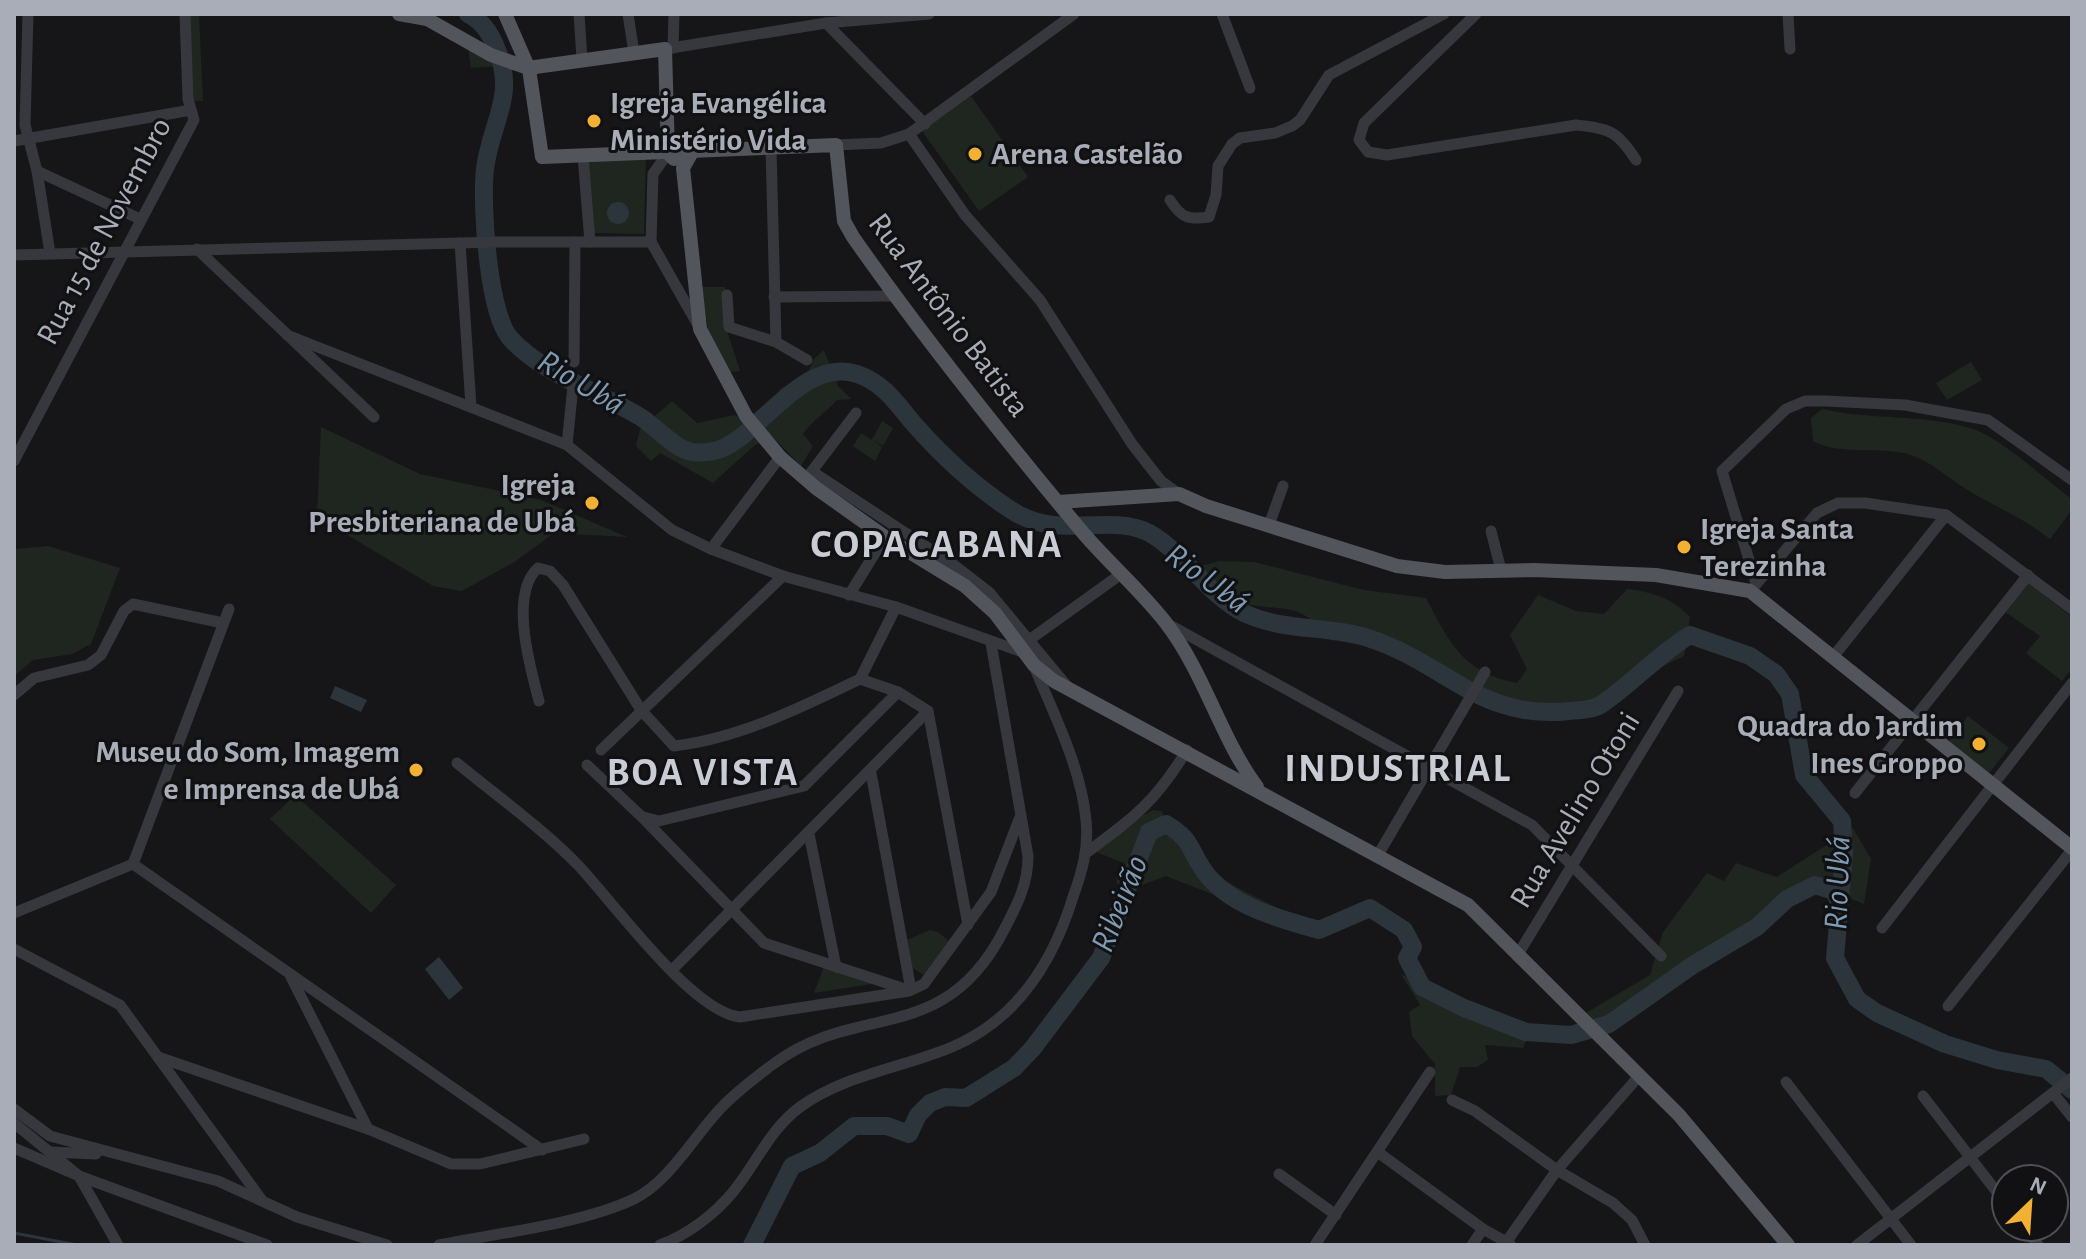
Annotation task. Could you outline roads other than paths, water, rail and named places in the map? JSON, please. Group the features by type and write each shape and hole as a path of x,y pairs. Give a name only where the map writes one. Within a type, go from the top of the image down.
{"main road":[{"path":"399,14 427,19 489,53 513,52"},
{"path":"505,14 513,52 529,74 542,157 836,145"},
{"path":"529,74 582,59 669,48 668,153 683,168"},
{"name":"Rua Antônio Batista","path":"836,145 844,221 937,355 1062,507 1166,623 1187,656 1229,742 1260,791"},
{"path":"692,152 683,168 700,329 746,416 780,457 809,474 885,537 965,586 995,613 1026,651 1068,687 1468,905 1719,1158 1788,1245"},
{"path":"1062,507 1179,494 1206,506 1397,566 1445,572 1501,570 1656,575 1753,587 1833,657 2072,849"},
{"path":"1204,760 1223,755 1229,742"}],"street":[{"path":"28,14 19,124 28,138 37,171 50,253"},
{"path":"14,141 191,110 185,14"},
{"path":"579,14 582,59"},
{"path":"628,14 634,53"},
{"path":"673,14 669,48 825,18 929,14"},
{"path":"1050,14 1054,29"},
{"path":"836,145 881,143 909,134 1074,14"},
{"path":"1222,14 1250,88"},
{"path":"1170,200 1178,214 1192,219 1209,217 1216,195 1218,166 1232,144 1240,138 1275,133 1292,126 1300,120 1329,75 1444,14"},
{"path":"1476,14 1364,123 1359,140 1368,152 1387,155 1576,125 1599,127 1620,137 1636,160"},
{"path":"1788,14 1790,49"},
{"path":"825,18 925,124"},
{"name":"Rua 15 de Novembro","path":"15,455 194,120 191,110"},
{"path":"909,134 965,215 1040,300 1132,444 1161,481 1179,494"},
{"path":"771,148 776,342"},
{"path":"668,153 653,174 651,242 700,329"},
{"path":"583,156 590,242"},
{"path":"37,171 140,219"},
{"path":"14,255 497,242 651,242"},
{"path":"574,362 575,242"},
{"path":"465,243 471,406"},
{"path":"197,249 374,417"},
{"path":"727,295 729,327 776,342 807,360"},
{"path":"774,297 894,296"},
{"path":"287,335 567,445 672,530 711,549 783,576 896,607 991,643 1026,651 1068,687"},
{"path":"567,445 573,386"},
{"path":"1753,587 1722,471 1786,409 1805,401 1905,405 1988,420 2072,480"},
{"path":"660,1245 705,1219 732,1193 778,1127 799,1108 850,1082 952,1047 983,1031 1020,998 1046,966 1063,932 1086,853 1082,794 1026,651 989,592 954,565 809,474 856,413"},
{"path":"711,549 780,457"},
{"path":"1269,525 1283,486"},
{"path":"1753,587 1817,513 1838,503 1865,503 1946,515 2072,609"},
{"path":"1833,657 1946,515"},
{"path":"1491,531 1501,570"},
{"path":"849,595 885,537"},
{"path":"539,701 529,663 524,615 524,590 530,575 538,568 550,571 563,585 641,710 674,746 698,744 813,701 860,679 896,607"},
{"path":"997,666 1004,657 1026,651 1121,574"},
{"path":"1855,793 2028,575"},
{"path":"601,750 783,576"},
{"path":"14,695 34,678 88,665 101,655 124,611 133,604 223,623"},
{"path":"14,913 133,864 229,609"},
{"path":"1166,623 1532,825 1661,956"},
{"path":"1187,656 1189,646 1202,642"},
{"path":"439,1245 600,1211 636,1198 660,1179 723,1105 775,1062 829,1035 921,1013 953,995 979,969 998,941 1024,890 1028,856 991,643"},
{"path":"1378,855 1426,766 1485,672"},
{"path":"860,679 898,692 928,711 968,925"},
{"path":"1882,928 2072,683"},
{"name":"Rua Avelino Otoni","path":"1517,956 1678,691"},
{"path":"642,817 659,821 804,786 898,692"},
{"path":"672,970 871,773 928,711"},
{"path":"1086,853 1130,821 1163,790 1187,750"},
{"path":"457,763 576,863 672,970 712,1008 725,1015 740,1017 910,990 924,984 968,925 1002,871 1020,816"},
{"path":"587,765 764,943 910,990"},
{"path":"871,773 910,990"},
{"path":"809,834 836,967"},
{"path":"1948,1006 2072,849"},
{"path":"133,864 542,1150"},
{"path":"14,949 120,1005 262,1200"},
{"path":"289,973 368,1129"},
{"path":"158,1057 368,1129 451,1164 480,1164 584,1139"},
{"path":"1315,1245 1430,1072"},
{"path":"1379,1153 1483,1229 1509,1243 1557,1170 1639,1076"},
{"path":"1857,1245 2072,1078"},
{"path":"1786,1082 1911,1245"},
{"path":"2056,1091 2072,1117"},
{"path":"1923,1096 1990,1183"},
{"path":"1452,1100 1475,1111 1557,1170 1613,1203 1632,1220 1645,1245"},
{"path":"14,1109 50,1136 79,1176 118,1245"},
{"path":"14,1123 43,1149 65,1158 114,1154"},
{"path":"43,1149 42,1140 50,1136 218,1181 297,1217 387,1245"},
{"path":"14,1148 79,1176 267,1245"},
{"path":"218,1181 229,1156"},
{"path":"1279,1174 1336,1215"},
{"path":"1472,1245 1483,1229"}],"waterway":[{"name":"Rio Ubá","path":"468,14 481,23 490,35 504,79 504,94 485,169 485,231 491,283 502,325 510,338 539,362 642,418 679,447 695,452 715,451 733,442 782,400 818,376 837,372 857,374 882,389 936,448 972,481 1011,510 1046,524 1130,526 1145,531 1169,547 1217,594 1244,613 1275,623 1371,639 1488,699 1512,707 1539,712 1591,709 1690,635 1750,656 1776,674 1790,694 1804,775 1842,821 1844,853 1835,958 1857,999 1877,1013 1945,1044 1997,1060 2046,1069 2072,1090"},
{"name":"Ribeirão","path":"752,1245 792,1166 820,1153 854,1126 887,1126 909,1134 918,1115 930,1103 945,1097 966,1098 1014,1068 1033,1048 1101,958 1149,832 1166,824 1186,840 1204,871 1215,883 1241,902 1272,916 1319,930 1370,908 1404,930 1413,947 1407,958 1422,987 1464,1008 1526,1032 1571,1035 1609,1024 1693,965 1757,927 1787,899 1815,885 1834,891 1839,902"},
{"path":"14,1233 77,1245"}],"place":[{"name":"Igreja Evangélica Ministério Vida","path":"594,121"},
{"name":"Arena Castelão","path":"975,154"},
{"name":"Igreja Presbiteriana de Ubá","path":"592,503"},
{"name":"Igreja Santa Terezinha","path":"1684,547"},
{"name":"Quadra do Jardim Ines Groppo","path":"1979,744"},
{"name":"Museu do Som, Imagem e Imprensa de Ubá","path":"416,770"}],"district":[{"name":"COPACABANA","path":"937,545"},
{"name":"INDUSTRIAL","path":"1398,769"},
{"name":"BOA VISTA","path":"703,773"}]}
